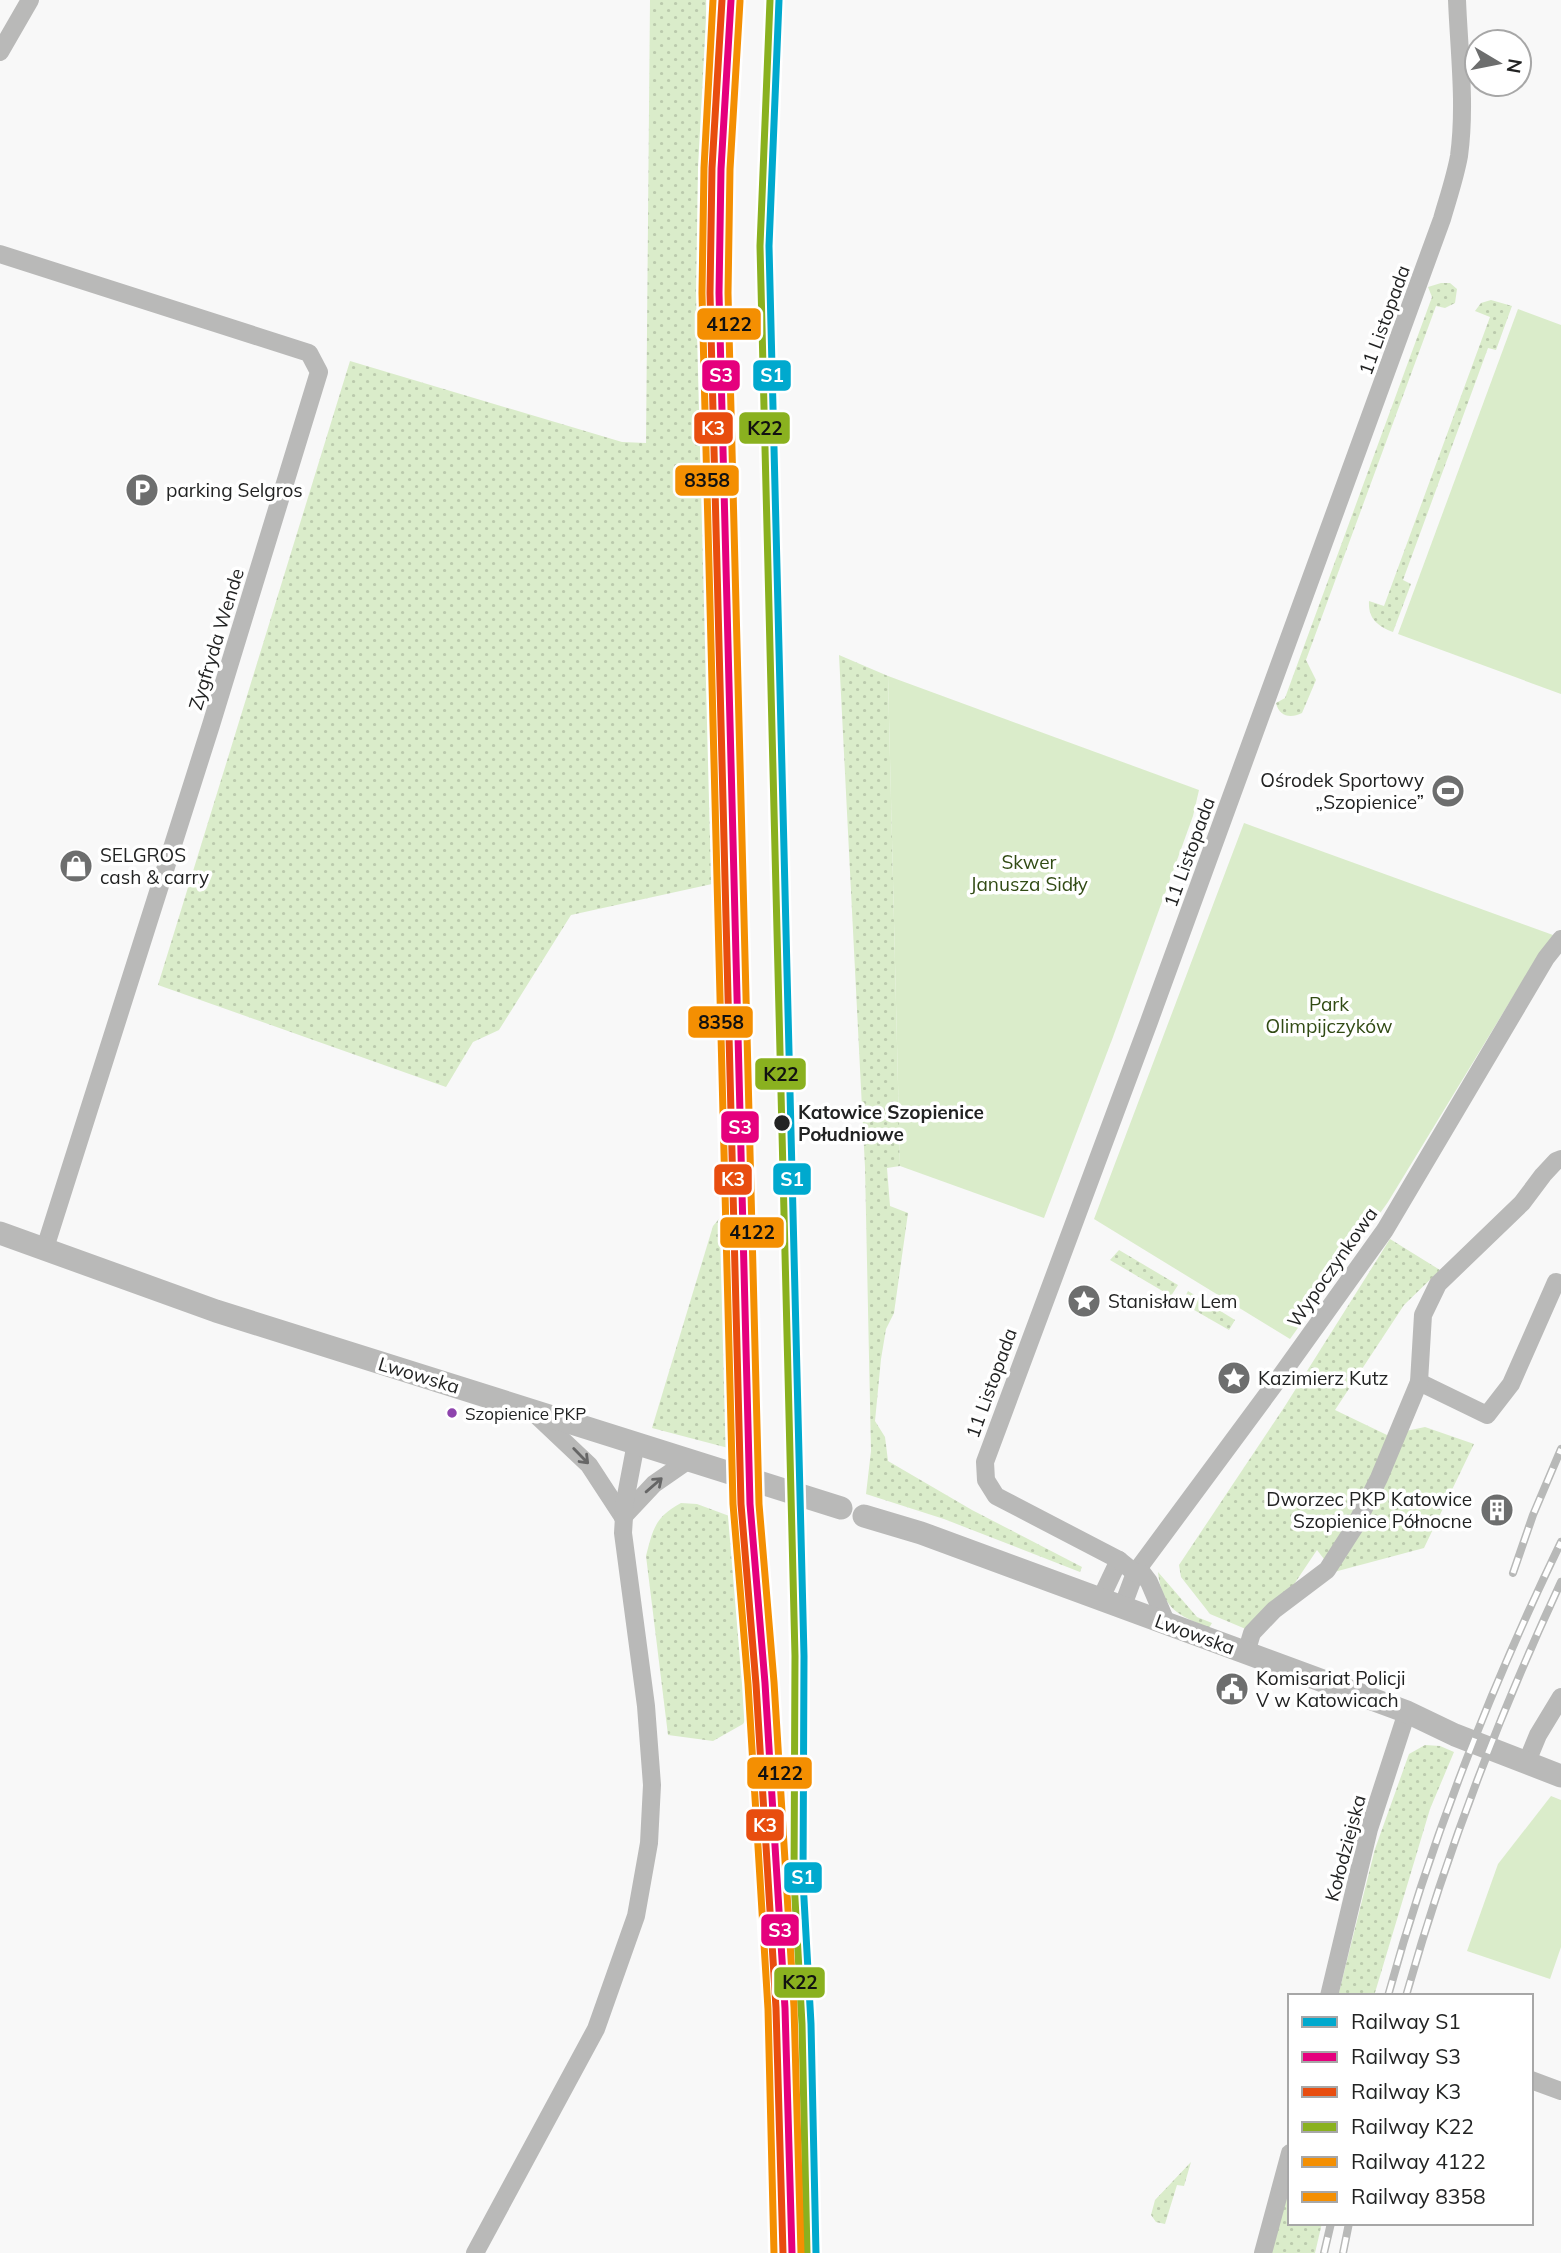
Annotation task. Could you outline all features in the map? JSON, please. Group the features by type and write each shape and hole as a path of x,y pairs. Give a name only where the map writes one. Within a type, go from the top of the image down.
{"street":[{"path":"0,52 30,0"},
{"name":"11 Listopada","path":"1167,1623 1142,1577 1119,1560 996,1496 986,1480 985,1462 1443,219 1459,154 1461,122 1457,0"},
{"name":"Zygfryda Wende","path":"0,254 309,354 319,372 45,1248"},
{"name":"Wypoczynkowa","path":"1120,1607 1385,1230 1546,958 1561,939"},
{"path":"1246,1653 1252,1633 1274,1610 1327,1570 1350,1535 1379,1478 1419,1382 1423,1315 1438,1284 1522,1203 1543,1175 1561,1159"},
{"name":"Lwowska","path":"0,1233 209,1309 841,1508"},
{"path":"1419,1382 1487,1415 1511,1384 1556,1282"},
{"path":"531,1410 589,1465 623,1517"},
{"path":"475,2253 596,2029 636,1916 649,1843 652,1785 646,1706 623,1517 636,1443"},
{"path":"623,1517 654,1484 690,1459"},
{"name":"Lwowska","path":"864,1516 920,1533 1407,1712 1455,1735 1561,1776"},
{"path":"1119,1560 1120,1607"},
{"path":"1526,1764 1538,1735 1561,1697"},
{"name":"Kołodziejska","path":"1329,1994 1369,1829 1407,1712"},
{"path":"1533,2081 1561,2091"},
{"path":"1263,2253 1288,2160"}],"green space":[{"path":"650,0 706,0 712,884 571,915 499,1030 473,1042 446,1087 158,985 350,361 622,442 646,443"},
{"path":"1450,283 1457,289 1455,303 1445,308 1436,306 1306,660 1316,680 1302,713 1286,715 1276,703 1285,698 1432,297 1428,287"},
{"path":"1491,300 1512,306 1496,350 1488,348 1403,580 1411,584 1393,632 1375,621 1370,613 1369,601 1384,606 1490,317 1475,311 1481,303"},
{"path":"1518,309 1561,325 1561,694 1398,634"},
{"path":"839,655 888,676 900,1166 887,1168 890,1206 908,1213 894,1313 886,1329 881,1359 875,1421 885,1437 888,1461 972,1510 1082,1567 1080,1572 944,1519 866,1494 871,1451 865,1167"},
{"name":"Skwer Janusza Sidły","path":"888,676 1199,790 1193,816 1113,1037 1044,1218 900,1166"},
{"name":"Park Olimpijczyków","path":"1244,823 1553,935 1388,1202 1290,1339 1094,1219"},
{"path":"734,1209 736,1450 652,1428 713,1226 724,1213"},
{"path":"1390,1239 1440,1270 1404,1305 1335,1410 1387,1435 1425,1427 1474,1444 1424,1548 1334,1572 1317,1550 1260,1635 1210,1614 1181,1577 1179,1565 1285,1406"},
{"path":"1119,1250 1178,1285 1171,1296 1110,1260"},
{"path":"1188,1291 1235,1320 1229,1330 1182,1303"},
{"path":"681,1503 697,1504 740,1520 762,1693 743,1724 713,1741 668,1735 646,1556 656,1525 666,1513"},
{"path":"1158,1572 1197,1617 1212,1623 1209,1628 1173,1609 1163,1594"},
{"path":"1425,1745 1440,1746 1454,1752 1430,1809 1375,1994 1339,1994 1375,1849 1409,1754"},
{"path":"1551,1796 1561,1800 1561,1947 1550,1979 1467,1951 1498,1864"},
{"path":"1191,2162 1184,2186 1177,2185 1165,2224 1156,2222 1151,2215 1155,2200"},
{"path":"1288,2186 1288,2225 1322,2225 1315,2253 1270,2253"}],"railway":[{"path":"1513,1573 1533,1515 1561,1449"},
{"path":"1389,1994 1423,1880 1464,1765 1510,1652 1561,1542"},
{"path":"1407,1994 1438,1890 1475,1786 1516,1683 1561,1582"},
{"path":"777,1894 804,1825"},
{"path":"785,2008 795,2051 813,2194"},
{"path":"1324,2253 1331,2225"},
{"path":"1343,2253 1349,2225"}],"rail line":[{"name":"8358","path":"713,0 704,168 702,293 733,1504 748,1684 768,2009 774,2253"},
{"name":"K3","path":"722,0 712,168 710,293 741,1504 756,1684 776,2008 783,2253"},
{"name":"S3","path":"731,0 721,169 719,293 750,1504 765,1683 785,2008 792,2253"},
{"name":"K22","path":"770,0 760,246 795,1656 794,1881 802,2024 807,2253"},
{"name":"S1","path":"779,0 769,246 804,1656 803,1881 811,2024 816,2253"},
{"name":"4122","path":"740,1 730,169 728,293 759,1504 774,1682 794,2007 801,2253"}],"place":[{"name":"parking Selgros","path":"142,490"},
{"name":"Ośrodek Sportowy „Szopienice”","path":"1448,791"},
{"name":"SELGROS cash & carry","path":"76,866"},
{"name":"Katowice Szopienice Południowe","path":"782,1123"},
{"name":"Stanisław Lem","path":"1084,1301"},
{"name":"Kazimierz Kutz","path":"1234,1378"},
{"name":"Szopienice PKP","path":"452,1413"},
{"name":"Dworzec PKP Katowice Szopienice Północne","path":"1497,1510"},
{"name":"Komisariat Policji V w Katowicach","path":"1232,1689"}]}
